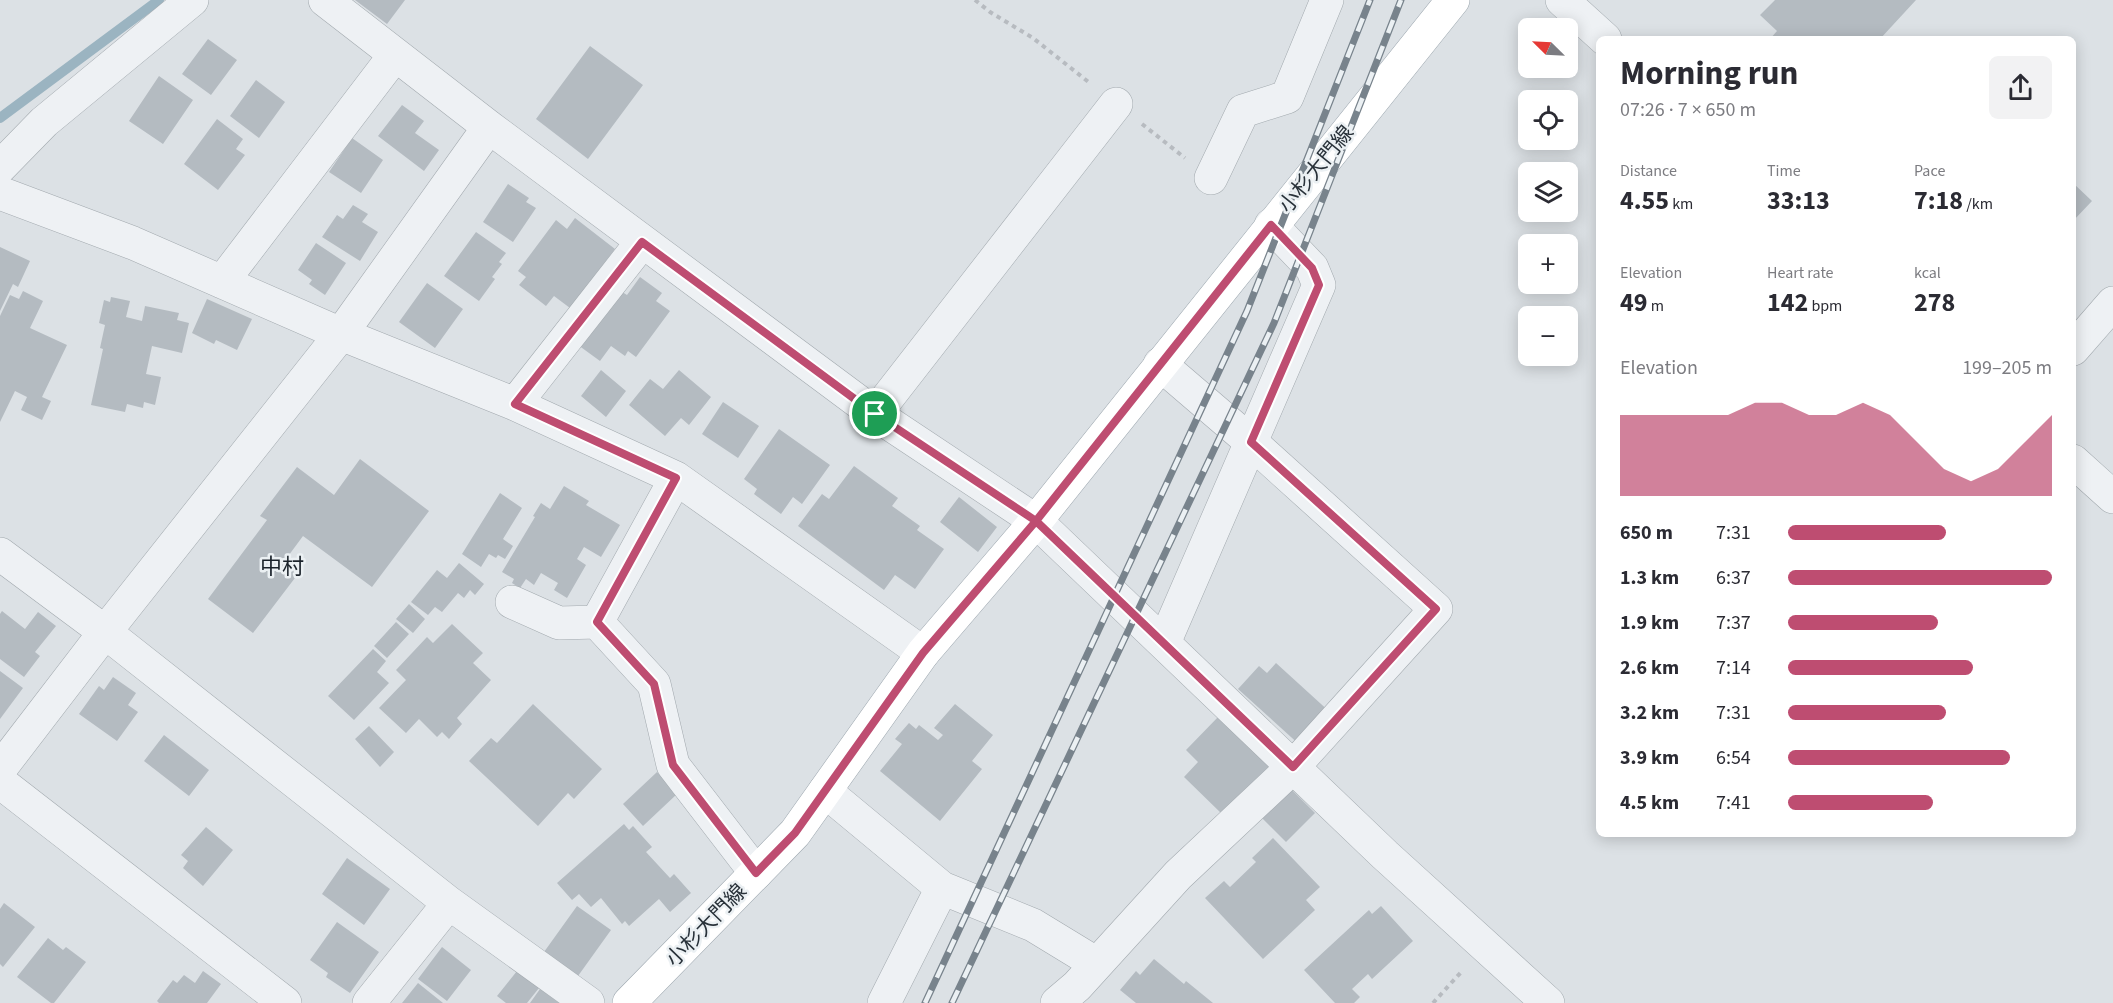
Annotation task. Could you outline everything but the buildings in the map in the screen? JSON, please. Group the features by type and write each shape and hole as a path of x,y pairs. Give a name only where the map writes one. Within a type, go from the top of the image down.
{"main road":[{"name":"小杉大門線","path":"629,1003 795,833 923,653 1036,521 1453,0"}],"street":[{"path":"0,167 44,122 192,0"},
{"path":"325,0 489,127 875,414 1036,521 1385,855 1548,1003"},
{"path":"1211,178 1243,111 1287,97 1327,0"},
{"path":"1562,0 1602,36"},
{"path":"222,282 395,55"},
{"path":"875,414 1116,104"},
{"path":"0,769 340,334 489,127"},
{"path":"0,193 133,243 340,334 515,404 676,478 923,653"},
{"path":"1164,644 1319,285 1312,268 1271,225"},
{"path":"515,404 642,242"},
{"path":"2076,346 2113,303"},
{"path":"1057,1003 1077,986 1178,875 1293,767 1436,609 1251,442 1160,364"},
{"path":"2076,463 2113,497"},
{"path":"597,622 676,478"},
{"path":"0,554 105,632 450,903 588,1003"},
{"path":"512,602 559,623 597,622 654,684 673,765 756,873"},
{"path":"0,782 285,1003"},
{"path":"825,791 942,888 1033,925 1097,964"},
{"path":"885,1003 942,888"},
{"path":"369,1003 450,903"}],"path":[{"path":"1433,1003 1485,945"}],"waterway":[{"path":"0,118 159,0"}],"railway":[{"path":"925,1003 1247,311 1370,0"},
{"path":"952,1003 1274,323 1401,0"}],"district":[{"name":"中村","path":"282,566"}],"route":[{"path":"875,414 642,242 515,404 676,478 597,622 654,684 673,765 756,873 795,833 923,653 1036,521 1293,767 1436,609 1251,442 1319,285 1312,268 1271,225 1036,521 875,414"}]}
